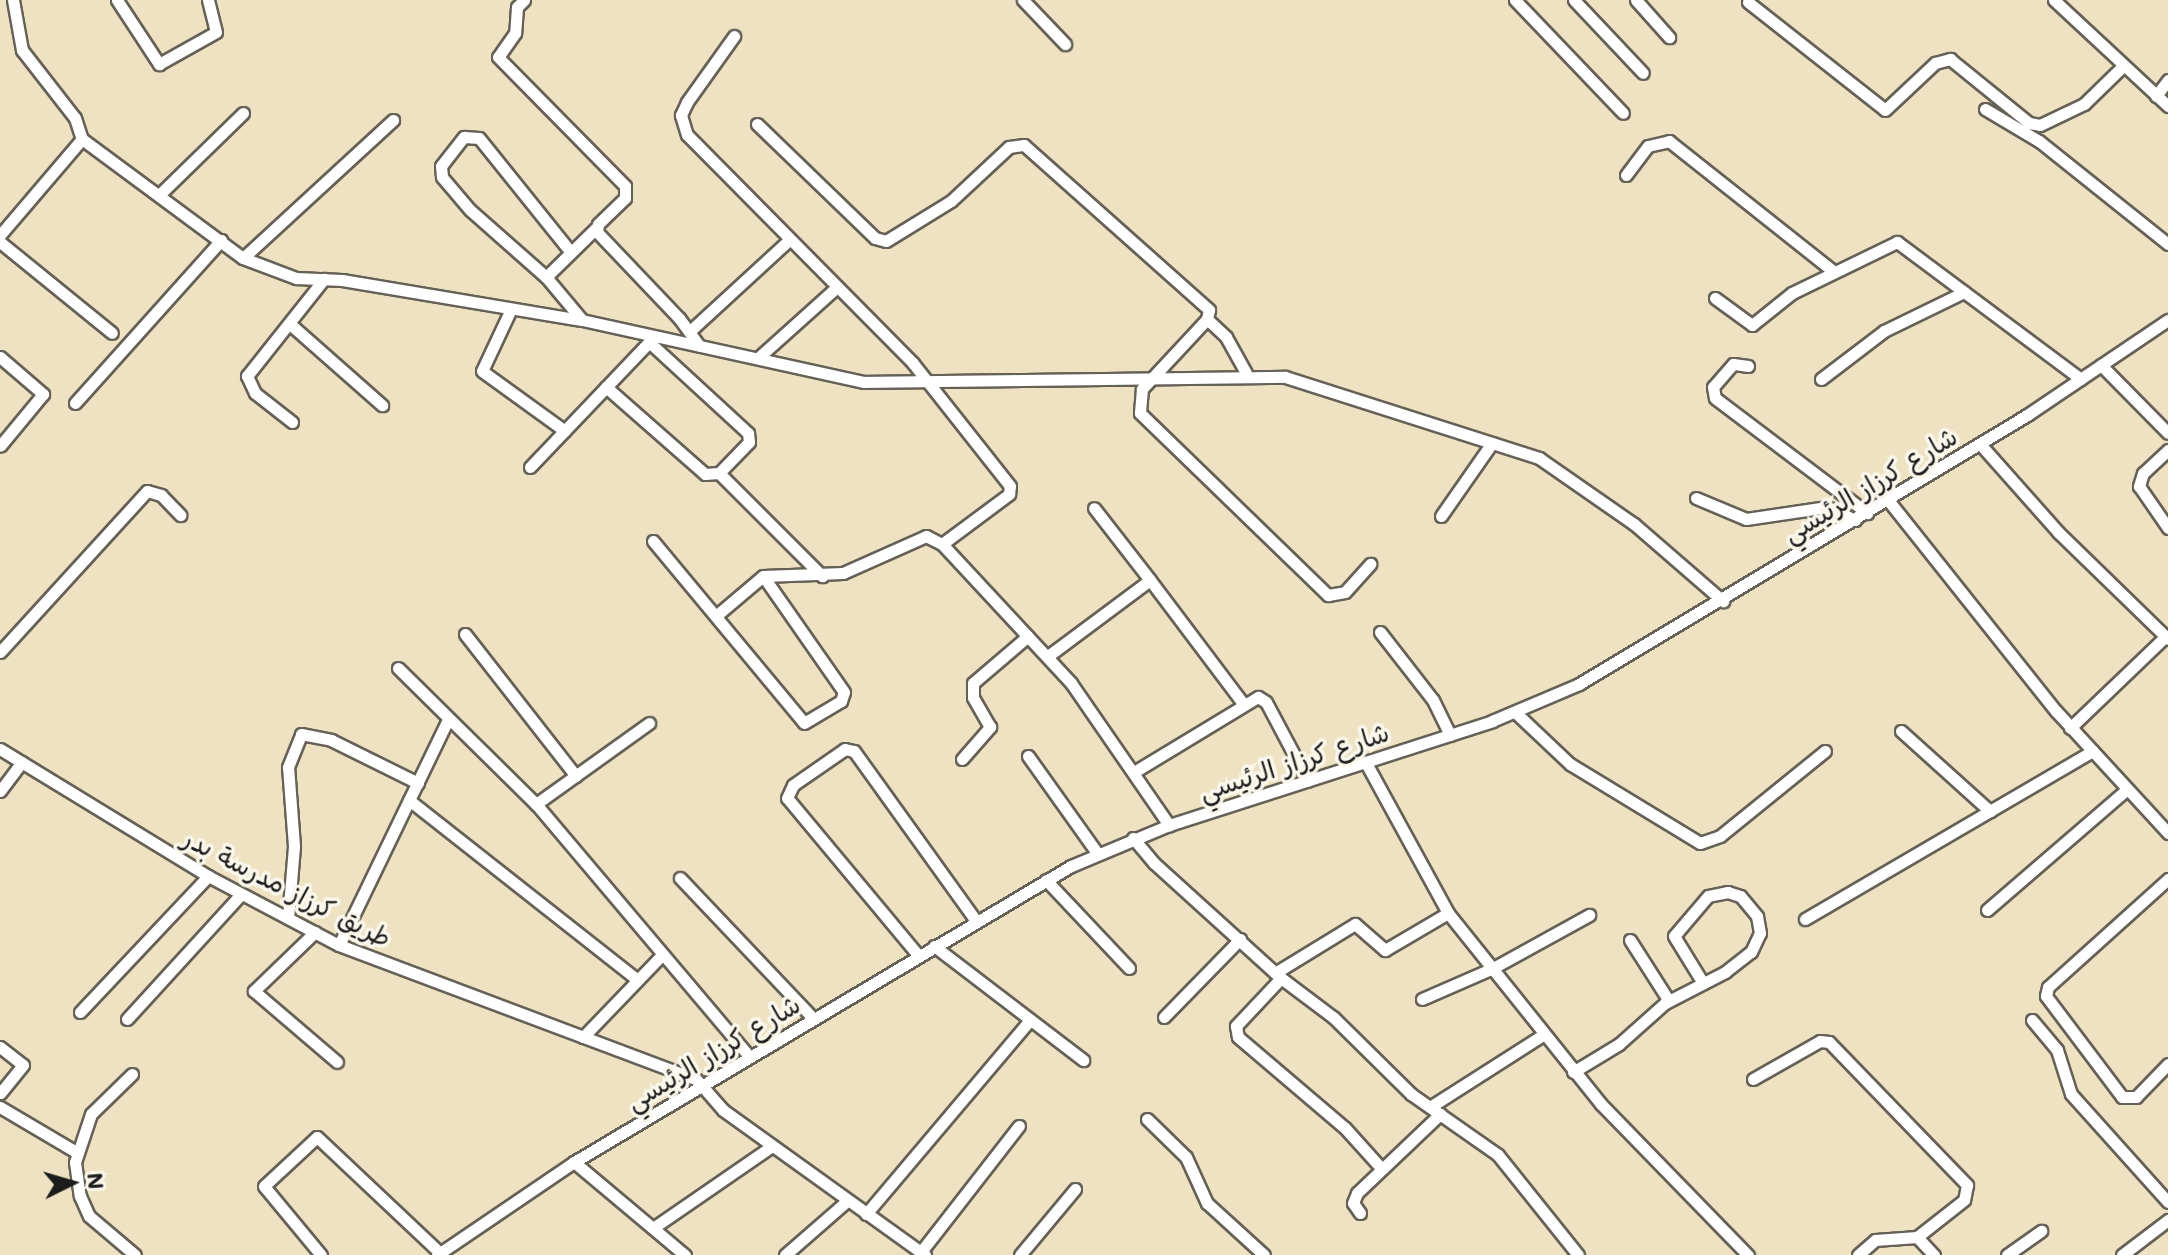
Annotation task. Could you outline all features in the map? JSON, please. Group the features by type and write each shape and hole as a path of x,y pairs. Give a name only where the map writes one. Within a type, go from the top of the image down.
{"street":[{"path":"13,0 22,50 75,118 82,139 243,258 296,278 324,279 582,320 653,339 759,357 851,381 1149,382 1246,373 1285,377 1539,458 1582,486 1723,601"},
{"path":"117,0 159,64 216,32 208,0"},
{"path":"524,0 516,11 515,33 498,57 625,186 625,198 546,277"},
{"path":"1023,0 1065,44"},
{"path":"1515,0 1623,113"},
{"path":"1574,0 1643,73"},
{"path":"1636,0 1669,37"},
{"path":"2054,0 2122,67 2168,106"},
{"path":"1748,2 1885,110 1935,63 1950,59 2029,123 2040,125 2084,104 2122,67"},
{"path":"734,36 687,102 681,123 788,241 930,382 1010,486 1009,494 942,544"},
{"path":"2156,96 2168,80"},
{"path":"1985,109 2039,141 2168,244"},
{"path":"160,194 243,113"},
{"path":"243,258 393,120"},
{"path":"757,124 875,238 886,241 951,201 1009,147 1024,145 1207,307 1207,319 1138,397 1140,413 1323,591 1337,597 1370,564"},
{"path":"570,251 479,138 464,137 441,166 442,177 546,277 582,320"},
{"path":"0,235 82,139"},
{"path":"1626,175 1648,146 1669,141 1833,271"},
{"path":"596,228 690,331 699,346"},
{"path":"75,403 221,240"},
{"path":"690,331 788,241"},
{"path":"0,242 112,333"},
{"path":"1715,298 1752,325 1792,293 1897,242 2081,379"},
{"path":"292,422 255,393 247,376 324,279"},
{"path":"759,357 836,288"},
{"path":"1821,379 1884,331 1964,292"},
{"path":"511,309 482,371 565,431"},
{"path":"1207,319 1226,337 1246,373"},
{"path":"290,324 382,405"},
{"name":"شارع كرزاز الرئيسي","path":"440,1254 574,1162 1046,880 1133,838 1169,825 1516,713 1613,667 1980,444 2166,324"},
{"path":"530,467 653,339"},
{"path":"606,387 705,474 719,473 749,442 749,435 653,339"},
{"path":"0,357 43,394 0,446"},
{"path":"1748,366 1733,364 1713,387 1715,398 1867,513"},
{"path":"2101,365 2168,433"},
{"path":"1441,516 1492,443"},
{"path":"1980,444 2058,532 2166,638 2070,728"},
{"path":"2168,450 2143,473 2139,486 2168,528"},
{"path":"719,473 822,576"},
{"path":"0,652 147,491 161,495 180,515"},
{"path":"1696,498 1746,519 1827,507 1855,520"},
{"path":"1888,500 2070,728 2125,791 2168,833"},
{"path":"1094,508 1242,702"},
{"path":"717,615 763,576 822,576 873,564 926,536 942,544 1048,656 1169,825"},
{"path":"653,541 717,615 800,723 841,701 844,692 763,576"},
{"path":"1048,656 1150,580"},
{"path":"1380,632 1433,700 1450,735"},
{"path":"465,634 576,776"},
{"path":"962,759 990,727 973,697 973,683 1028,636"},
{"path":"398,668 536,804 661,956 750,1057"},
{"path":"1134,772 1242,702 1258,697 1266,702 1308,781"},
{"path":"1516,713 1570,764 1700,843 1720,836 1825,751"},
{"path":"339,945 448,720"},
{"path":"536,804 649,723"},
{"path":"1901,731 1990,811"},
{"path":"288,918 294,846 288,767 301,734 331,740 418,783"},
{"name":"طريق كرزاز مدرسة بدر","path":"0,749 208,876 339,945 687,1074 702,1085"},
{"path":"918,955 787,798 793,785 845,749 854,751 976,921"},
{"path":"1805,919 2092,751"},
{"path":"1028,756 1098,854"},
{"path":"0,791 22,762"},
{"path":"1366,763 1448,913 1573,1072 1748,1255"},
{"path":"1987,910 2125,791"},
{"path":"409,800 638,980"},
{"path":"1133,838 1154,863 1278,976 1333,1017 1435,1111 1498,1155 1578,1255"},
{"path":"80,1012 208,876"},
{"path":"680,878 813,1018"},
{"path":"2168,879 2048,987 2046,996 2122,1097 2136,1097 2168,1064"},
{"path":"1046,880 1129,968"},
{"path":"1573,1072 1619,1044 1669,1001 1703,983 1747,956 1759,939 1757,916 1740,896 1728,892 1708,896 1674,936 1703,983"},
{"path":"127,1019 241,894"},
{"path":"1381,1168 1345,1128 1238,1037 1236,1026 1278,976 1355,924 1385,950 1448,913"},
{"path":"1422,999 1493,968 1589,915"},
{"path":"315,932 254,991 337,1062"},
{"path":"1164,1017 1240,939"},
{"path":"1630,940 1669,1001"},
{"path":"934,946 1083,1060"},
{"path":"583,1037 661,956"},
{"path":"866,1214 1030,1020"},
{"path":"2032,1020 2057,1050 2071,1094 2168,1202"},
{"path":"1360,1213 1353,1199 1435,1111 1544,1034"},
{"path":"1753,1079 1820,1041 1829,1042 1967,1185 1964,1200 1917,1237 1875,1240 1858,1255"},
{"path":"0,1047 23,1065 0,1093"},
{"path":"132,1074 91,1114 76,1152 80,1196 89,1216 135,1255"},
{"path":"702,1085 723,1110 917,1253 1019,1126"},
{"path":"0,1107 76,1152"},
{"path":"1147,1119 1186,1157 1207,1203 1264,1255"},
{"path":"321,1255 264,1186 317,1137 440,1254"},
{"path":"653,1228 772,1146"},
{"path":"574,1162 685,1255"},
{"path":"1020,1255 1075,1189"},
{"path":"785,1255 847,1201"},
{"path":"2122,1255 2168,1220"},
{"path":"2007,1255 2041,1231"},
{"path":"1917,1237 1934,1255"}]}
